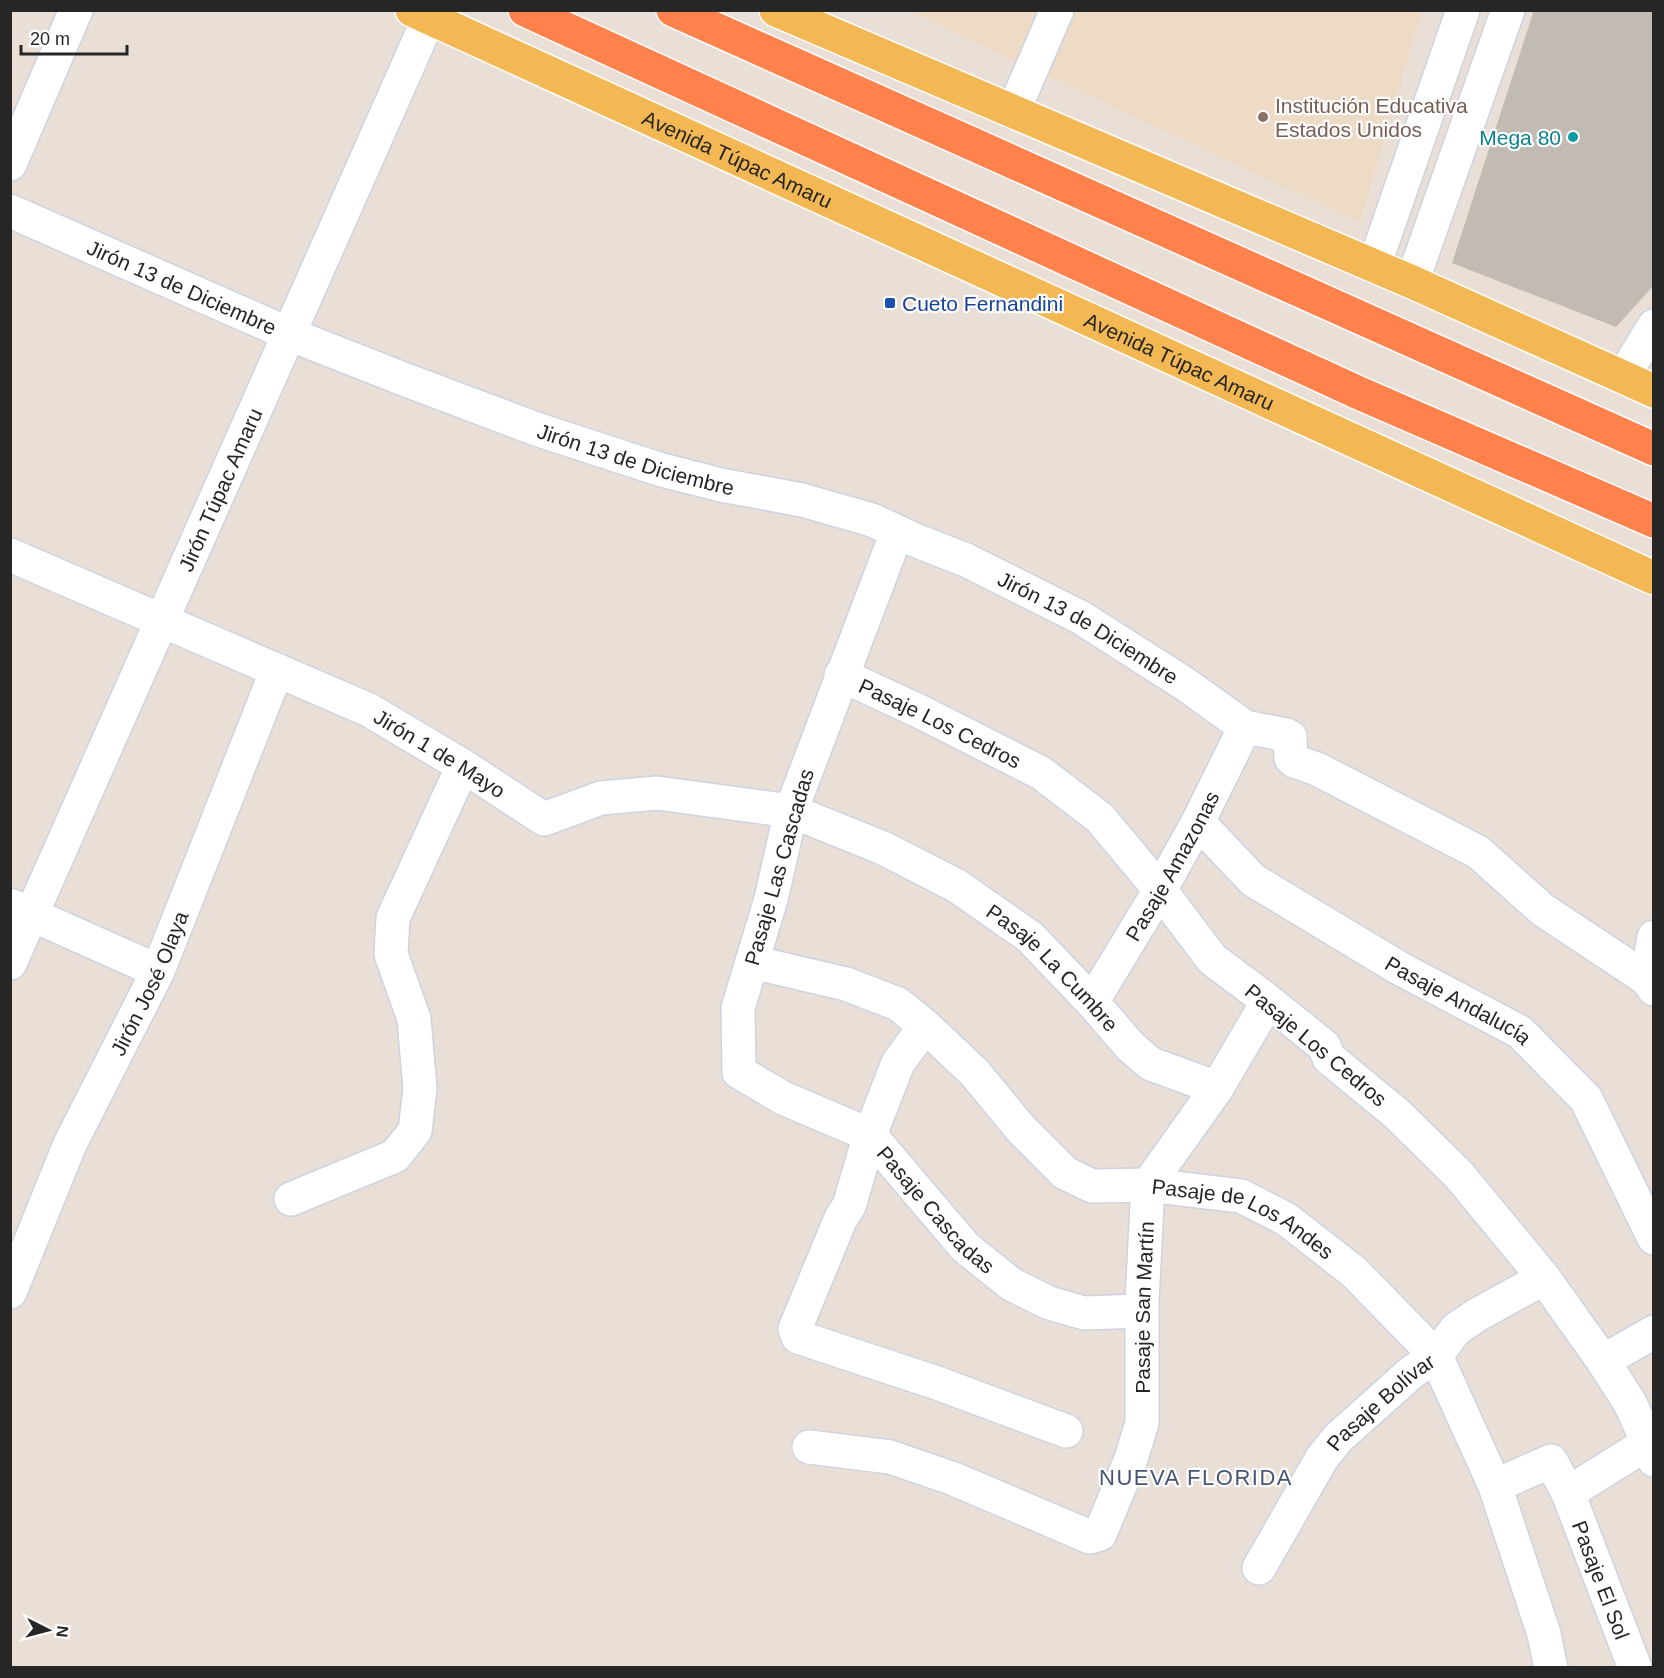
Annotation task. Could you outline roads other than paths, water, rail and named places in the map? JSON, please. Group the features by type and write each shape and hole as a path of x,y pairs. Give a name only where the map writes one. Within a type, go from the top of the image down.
{"highway":[{"path":"525,10 1348,388 1653,521"},
{"path":"673,10 1653,449"}],"main road":[{"path":"776,10 1412,282 1653,391"},
{"name":"Avenida Túpac Amaru","path":"420,14 1653,578"}],"street":[{"path":"10,164 76,10"},
{"path":"1013,112 1057,10"},
{"path":"1374,266 1463,10"},
{"path":"1412,282 1508,10"},
{"name":"Jirón Túpac Amaru","path":"10,963 21,909 162,621 289,334 420,14"},
{"name":"Jirón 13 de Diciembre","path":"10,211 289,334 539,430 662,470 802,500 872,520 966,560 1080,617 1185,684 1245,727"},
{"path":"1623,377 1653,326"},
{"name":"Pasaje Las Cascadas","path":"739,1072 738,1008 771,899 791,811 897,532"},
{"name":"Jirón 1 de Mayo","path":"10,555 369,710 463,766 544,819 601,798 657,793 791,811 883,848"},
{"name":"Jirón José Olaya","path":"10,1292 70,1144 158,970 277,670"},
{"name":"Pasaje Los Cedros","path":"841,675 921,712 1041,773 1100,818 1160,890 1212,959 1324,1046 1329,1058 1397,1114 1459,1175 1544,1278 1603,1361 1630,1404 1651,1452"},
{"path":"1245,727 1290,737 1293,761 1317,769 1478,852 1543,910 1650,984"},
{"name":"Pasaje Amazonas","path":"1092,1002 1198,822 1245,727"},
{"path":"291,1199 395,1156 415,1131 420,1089 414,1018 391,954 393,918 463,766"},
{"name":"Pasaje Andalucía","path":"1198,822 1253,880 1399,968 1520,1032 1586,1099 1653,1238"},
{"name":"Pasaje La Cumbre","path":"883,848 957,886 1030,937 1131,1047 1151,1064 1217,1088"},
{"path":"21,909 158,970"},
{"path":"1650,984 1653,937"},
{"name":"Pasaje de Los Andes","path":"752,962 846,984 898,1004 974,1072 1021,1129 1065,1173 1092,1186 1148,1185 1241,1196 1287,1220 1354,1272 1436,1356 1495,1486 1544,1634 1551,1668"},
{"path":"1148,1185 1217,1088 1268,1001"},
{"path":"925,1026 898,1063 870,1135 849,1206 841,1218 795,1329 798,1336 937,1383 1066,1431"},
{"name":"Pasaje Cascadas","path":"739,1072 783,1098 870,1135 965,1247 1011,1284 1049,1303 1084,1313 1142,1311"},
{"name":"Pasaje San Martín","path":"809,1447 890,1457 954,1479 1090,1538 1100,1534 1131,1459 1142,1423 1142,1311 1148,1185"},
{"name":"Pasaje Bolívar","path":"1259,1568 1322,1458 1338,1438 1412,1372 1436,1356 1455,1329 1544,1278"},
{"path":"1603,1361 1653,1332"},
{"path":"1568,1493 1651,1452"},
{"name":"Pasaje El Sol","path":"1495,1486 1551,1461 1568,1493 1635,1668"}],"place":[{"name":"Institución Educativa Estados Unidos","path":"1263,117"},
{"name":"Mega 80","path":"1573,137"},
{"name":"Cueto Fernandini","path":"890,303"}],"district":[{"name":"NUEVA FLORIDA","path":"1196,1477"}]}
